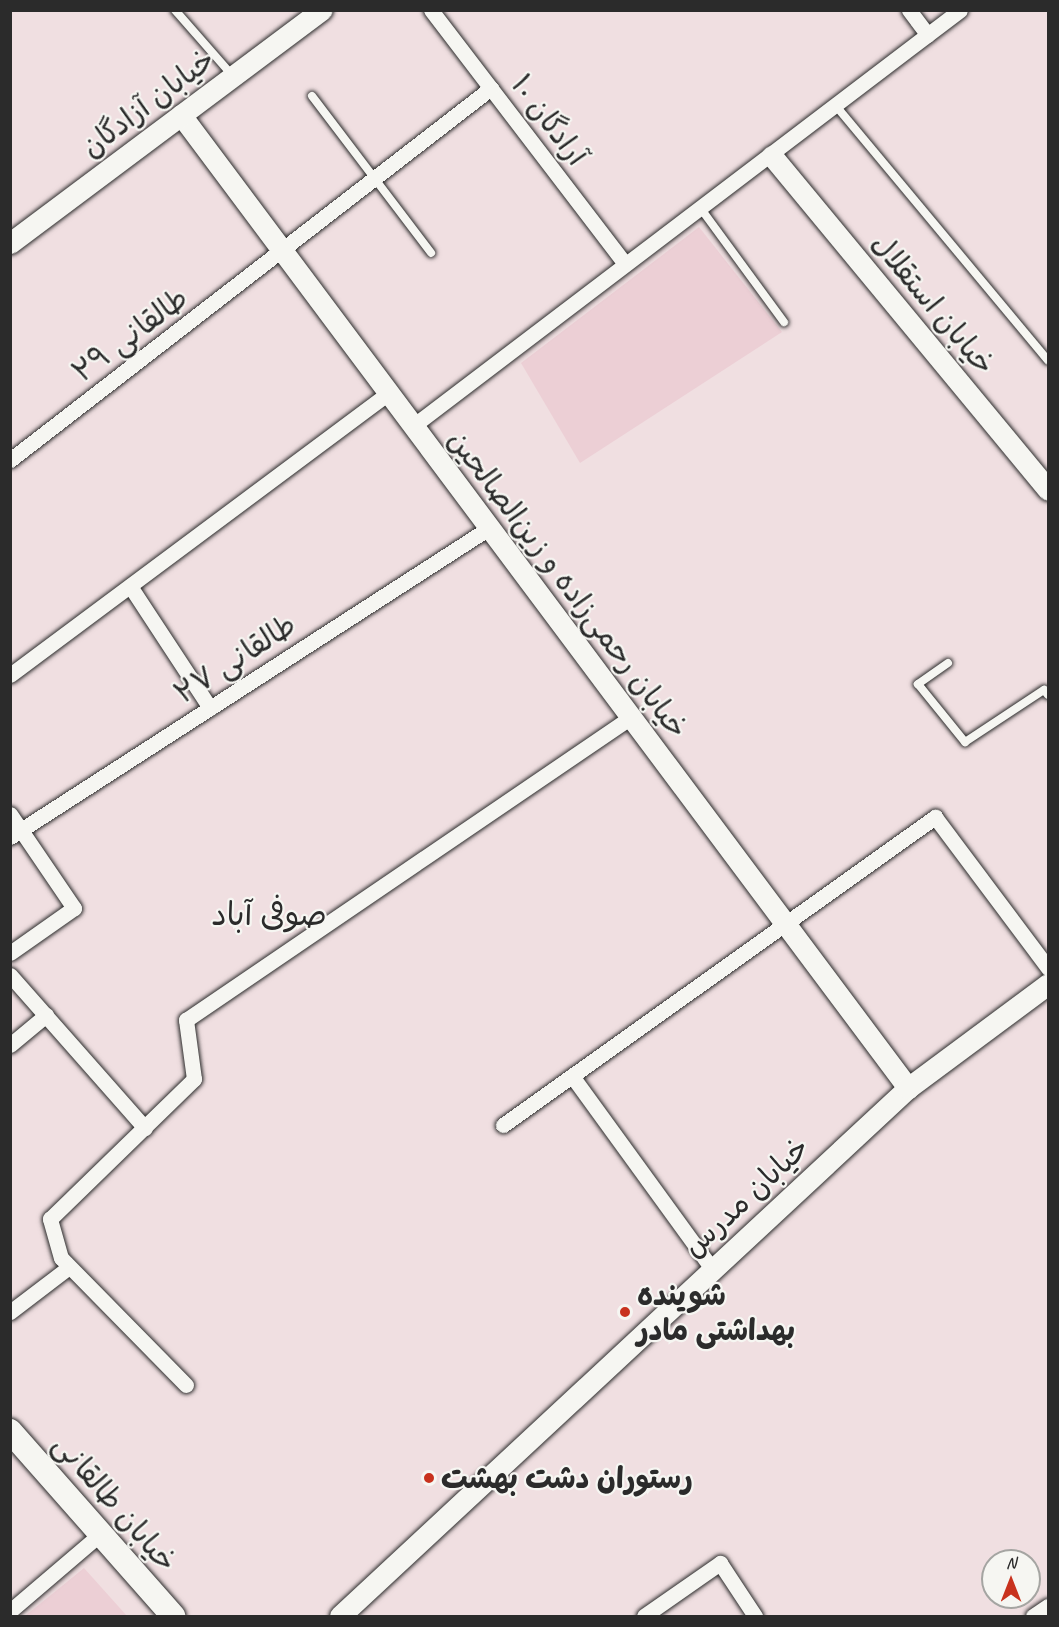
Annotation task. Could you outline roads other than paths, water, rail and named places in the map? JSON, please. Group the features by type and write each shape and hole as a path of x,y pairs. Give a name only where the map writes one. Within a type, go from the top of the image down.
{"main road":[{"name":"خیابان طالقانی","path":"10,1431 173,1617"}],"street":[{"name":"خیابان آزادگان","path":"13,238 321,10"},
{"name":"آرادگان ۱۰","path":"431,10 624,262"},
{"path":"909,10 928,35"},
{"path":"413,426 698,205 772,156 960,10"},
{"name":"طالقانی ۲۹","path":"10,460 283,252 491,88"},
{"name":"خیابان رحمی‌زاده و زین‌الصالحین","path":"181,115 908,1088"},
{"name":"خیابان استقلال","path":"772,156 1048,490"},
{"path":"10,675 389,393"},
{"name":"طالقانی ۲۷","path":"16,833 489,528"},
{"path":"130,586 210,708"},
{"path":"186,1385 61,1258 50,1219 194,1080 186,1020 631,717"},
{"path":"10,814 16,833 74,908 10,953"},
{"path":"503,1125 935,817 1048,968"},
{"path":"10,975 145,1128"},
{"name":"خیابان مدرس","path":"340,1617 908,1088 1048,984"},
{"path":"10,1045 46,1015"},
{"path":"572,1076 712,1269"},
{"path":"10,1312 69,1267"},
{"path":"10,1611 100,1534"},
{"path":"644,1617 720,1563 755,1617"},
{"path":"1033,1617 1048,1606"}],"lane":[{"path":"175,10 233,76"},
{"path":"312,96 431,253"},
{"path":"836,106 1048,360"},
{"path":"698,205 784,322"},
{"path":"948,663 918,684 966,742 1044,690 1048,695"}],"place":[{"name":"شوینده بهداشتی مادر","path":"625,1312"},
{"name":"رستوران دشت بهشت","path":"429,1478"}],"district":[{"name":"صوفی آباد","path":"269,915"}]}
